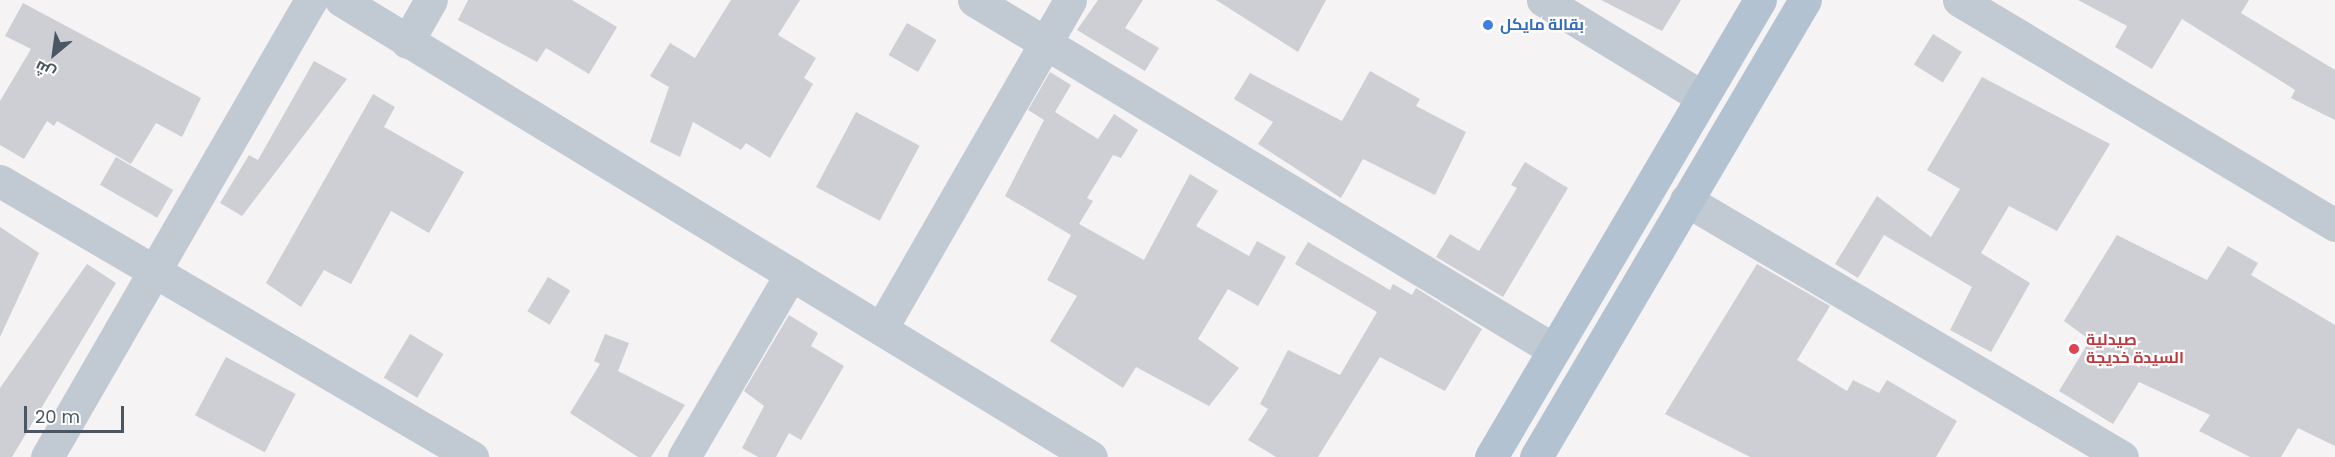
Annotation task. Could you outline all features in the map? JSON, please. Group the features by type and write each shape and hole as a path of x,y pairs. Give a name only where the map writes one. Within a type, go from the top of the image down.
{"main road":[{"path":"1491,457 1551,348 1760,0"},
{"path":"1536,457 1805,0"}],"street":[{"path":"47,457 311,0"},
{"path":"341,0 1091,457"},
{"path":"407,42 431,0"},
{"path":"974,0 1551,348"},
{"path":"881,329 1070,0"},
{"path":"1544,0 1702,97"},
{"path":"1959,0 2335,225"},
{"path":"0,181 155,268 472,457"},
{"path":"1686,200 2122,457"},
{"path":"684,457 790,273"}],"building":[{"path":"468,0 572,0 617,27 589,74 546,48 537,62 458,20"},
{"path":"731,0 800,0 778,35 816,58 804,78 813,84 770,158 746,143 741,150 693,122 680,157 650,142 669,87 650,76 670,43 695,58"},
{"path":"1098,0 1143,0 1125,28 1159,48 1145,71 1077,30"},
{"path":"1216,0 1326,0 1298,52"},
{"path":"1601,0 1681,0 1662,31"},
{"path":"2078,0 2249,0 2241,13 2335,70 2335,120 2291,98 2295,90 2182,19 2152,69 2115,47 2127,26"},
{"path":"23,3 201,98 182,137 156,123 131,164 57,121 54,126 47,121 24,159 0,145 0,101 31,49 5,36"},
{"path":"907,23 936,40 918,72 888,55"},
{"path":"1933,34 1962,52 1943,83 1914,65"},
{"path":"314,61 347,79 242,216 220,203 249,155 258,160"},
{"path":"1370,71 1420,99 1416,106 1466,132 1435,195 1363,159 1341,198 1258,144 1273,122 1234,99 1250,73 1342,121"},
{"path":"1050,72 1071,85 1055,112 1098,139 1114,114 1138,130 1121,158 1113,155 1087,198 1093,201 1079,224 1144,260 1190,174 1218,191 1196,226 1249,256 1257,241 1286,257 1258,306 1228,289 1198,339 1239,368 1209,406 1136,367 1123,388 1050,341 1077,296 1047,280 1071,235 1005,196 1044,120 1028,110"},
{"path":"1982,77 2110,144 2057,231 2009,206 1981,253 2030,283 1991,352 1950,330 1972,287 1884,235 1858,278 1835,264 1877,196 1931,237 1960,189 1927,170"},
{"path":"373,94 395,107 384,127 464,172 429,233 391,211 351,284 324,270 301,307 266,283"},
{"path":"856,112 920,146 880,221 816,187"},
{"path":"116,157 173,190 157,218 100,185"},
{"path":"1525,162 1568,188 1503,297 1436,257 1450,234 1479,251 1517,188 1511,185"},
{"path":"0,227 39,253 0,337"},
{"path":"2117,235 2207,280 2228,246 2258,263 2251,275 2335,325 2335,446 2298,428 2281,457 2250,457 2199,431 2210,415 2139,382 2113,424 2059,391 2090,340 2064,321"},
{"path":"1308,242 1390,290 1393,284 1412,295 1416,288 1482,329 1445,391 1380,357 1318,457 1276,457 1248,440 1268,409 1260,404 1288,350 1340,375 1377,312 1295,264"},
{"path":"87,264 116,283 12,457 0,457 0,388"},
{"path":"1757,264 1830,306 1797,360 1847,391 1853,380 1879,393 1887,380 1957,421 1936,457 1750,457 1665,414"},
{"path":"548,277 570,290 550,325 527,311"},
{"path":"789,315 818,333 811,346 844,366 801,440 789,433 776,457 758,457 742,448 764,406 744,391"},
{"path":"410,334 443,354 417,398 384,378"},
{"path":"605,334 629,343 618,371 685,405 651,457 638,457 570,413 600,364 594,361"},
{"path":"226,357 296,394 265,452 195,415"}],"place":[{"name":"بقالة مايكل","path":"1488,25"},
{"name":"صيدلية السيدة خديجة","path":"2074,349"}]}
